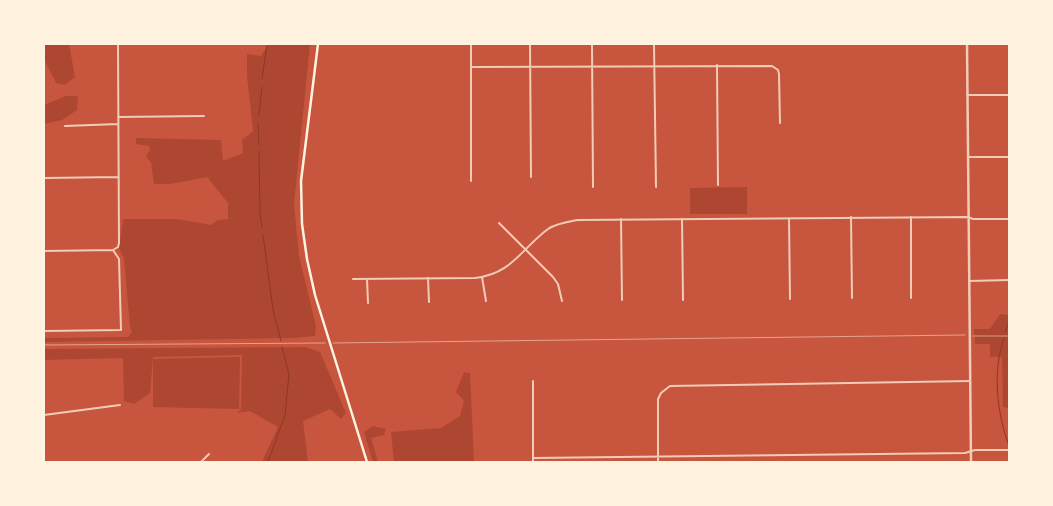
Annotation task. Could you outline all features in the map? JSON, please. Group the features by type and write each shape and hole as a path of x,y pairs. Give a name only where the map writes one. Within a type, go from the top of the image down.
{"main road":[{"path":"318,44 301,185 302,224 315,295 367,462"}],"street":[{"path":"44,251 96,251 113,250 118,247 118,44"},
{"path":"471,44 471,181"},
{"path":"530,44 531,177"},
{"path":"592,44 593,187"},
{"path":"654,44 656,187"},
{"path":"966,44 971,462"},
{"path":"717,65 718,185"},
{"path":"471,67 767,65 775,67 779,74 780,123"},
{"path":"967,95 1009,95"},
{"path":"118,117 204,116"},
{"path":"64,126 118,124"},
{"path":"968,157 1009,157"},
{"path":"44,178 118,177"},
{"path":"353,279 482,277 499,272 517,260 548,229 564,222 578,220 968,216 973,219 1009,219"},
{"path":"911,217 911,298"},
{"path":"851,218 852,298"},
{"path":"621,219 622,300"},
{"path":"682,219 683,300"},
{"path":"789,219 790,299"},
{"path":"500,223 553,277 558,284 562,301"},
{"path":"44,331 121,330 119,258 113,250"},
{"path":"482,277 486,301"},
{"path":"428,278 429,302"},
{"path":"367,279 368,303"},
{"path":"969,281 1009,280"},
{"path":"533,381 533,462"},
{"path":"658,462 657,404 658,399 670,386 970,382"},
{"path":"44,415 120,405"},
{"path":"533,458 965,453 975,450 1009,450"},
{"path":"201,462 209,454"}],"path":[{"path":"344,343 965,335"},
{"path":"974,336 1009,336"},
{"path":"44,345 315,343"}],"shaded area":[{"path":"44,44 69,44 75,77 65,85 56,83 44,59"},
{"path":"269,44 310,44 294,204 299,256 316,326 315,336 293,338 44,342 44,338 128,337 132,332 124,258 119,249 123,219 177,219 211,225 218,220 228,219 228,203 207,177 170,184 154,184 151,162 146,157 150,150 149,146 136,144 136,138 221,140 223,161 243,153 242,140 253,131 247,76 247,54 261,56"},
{"path":"66,96 78,96 77,110 62,120 44,124 44,105"},
{"path":"747,187 747,214 690,214 690,188"},
{"path":"1000,314 1009,315 1009,408 1003,407 1002,357 990,357 990,344 975,344 974,329 990,329"},
{"path":"305,347 320,352 346,413 341,419 330,409 303,421 308,462 262,462 278,427 250,411 237,413 241,409 242,355 153,357 150,393 134,404 124,401 123,358 44,360 44,349"},
{"path":"240,357 239,409 153,407 153,359"},
{"path":"464,372 470,373 474,462 394,462 391,432 441,428 460,416 464,401 456,392"},
{"path":"373,426 386,429 384,435 371,438 378,462 373,462 364,432"}],"waterway":[{"path":"262,79 267,44"},
{"path":"259,115 262,87"},
{"path":"258,123 259,145"},
{"path":"259,152 262,228"},
{"path":"263,235 273,310 281,341"},
{"path":"1005,332 1009,322"},
{"path":"1004,338 1000,351 997,378 1001,420 1009,446"},
{"path":"268,462 285,415 289,374 282,347"}]}
